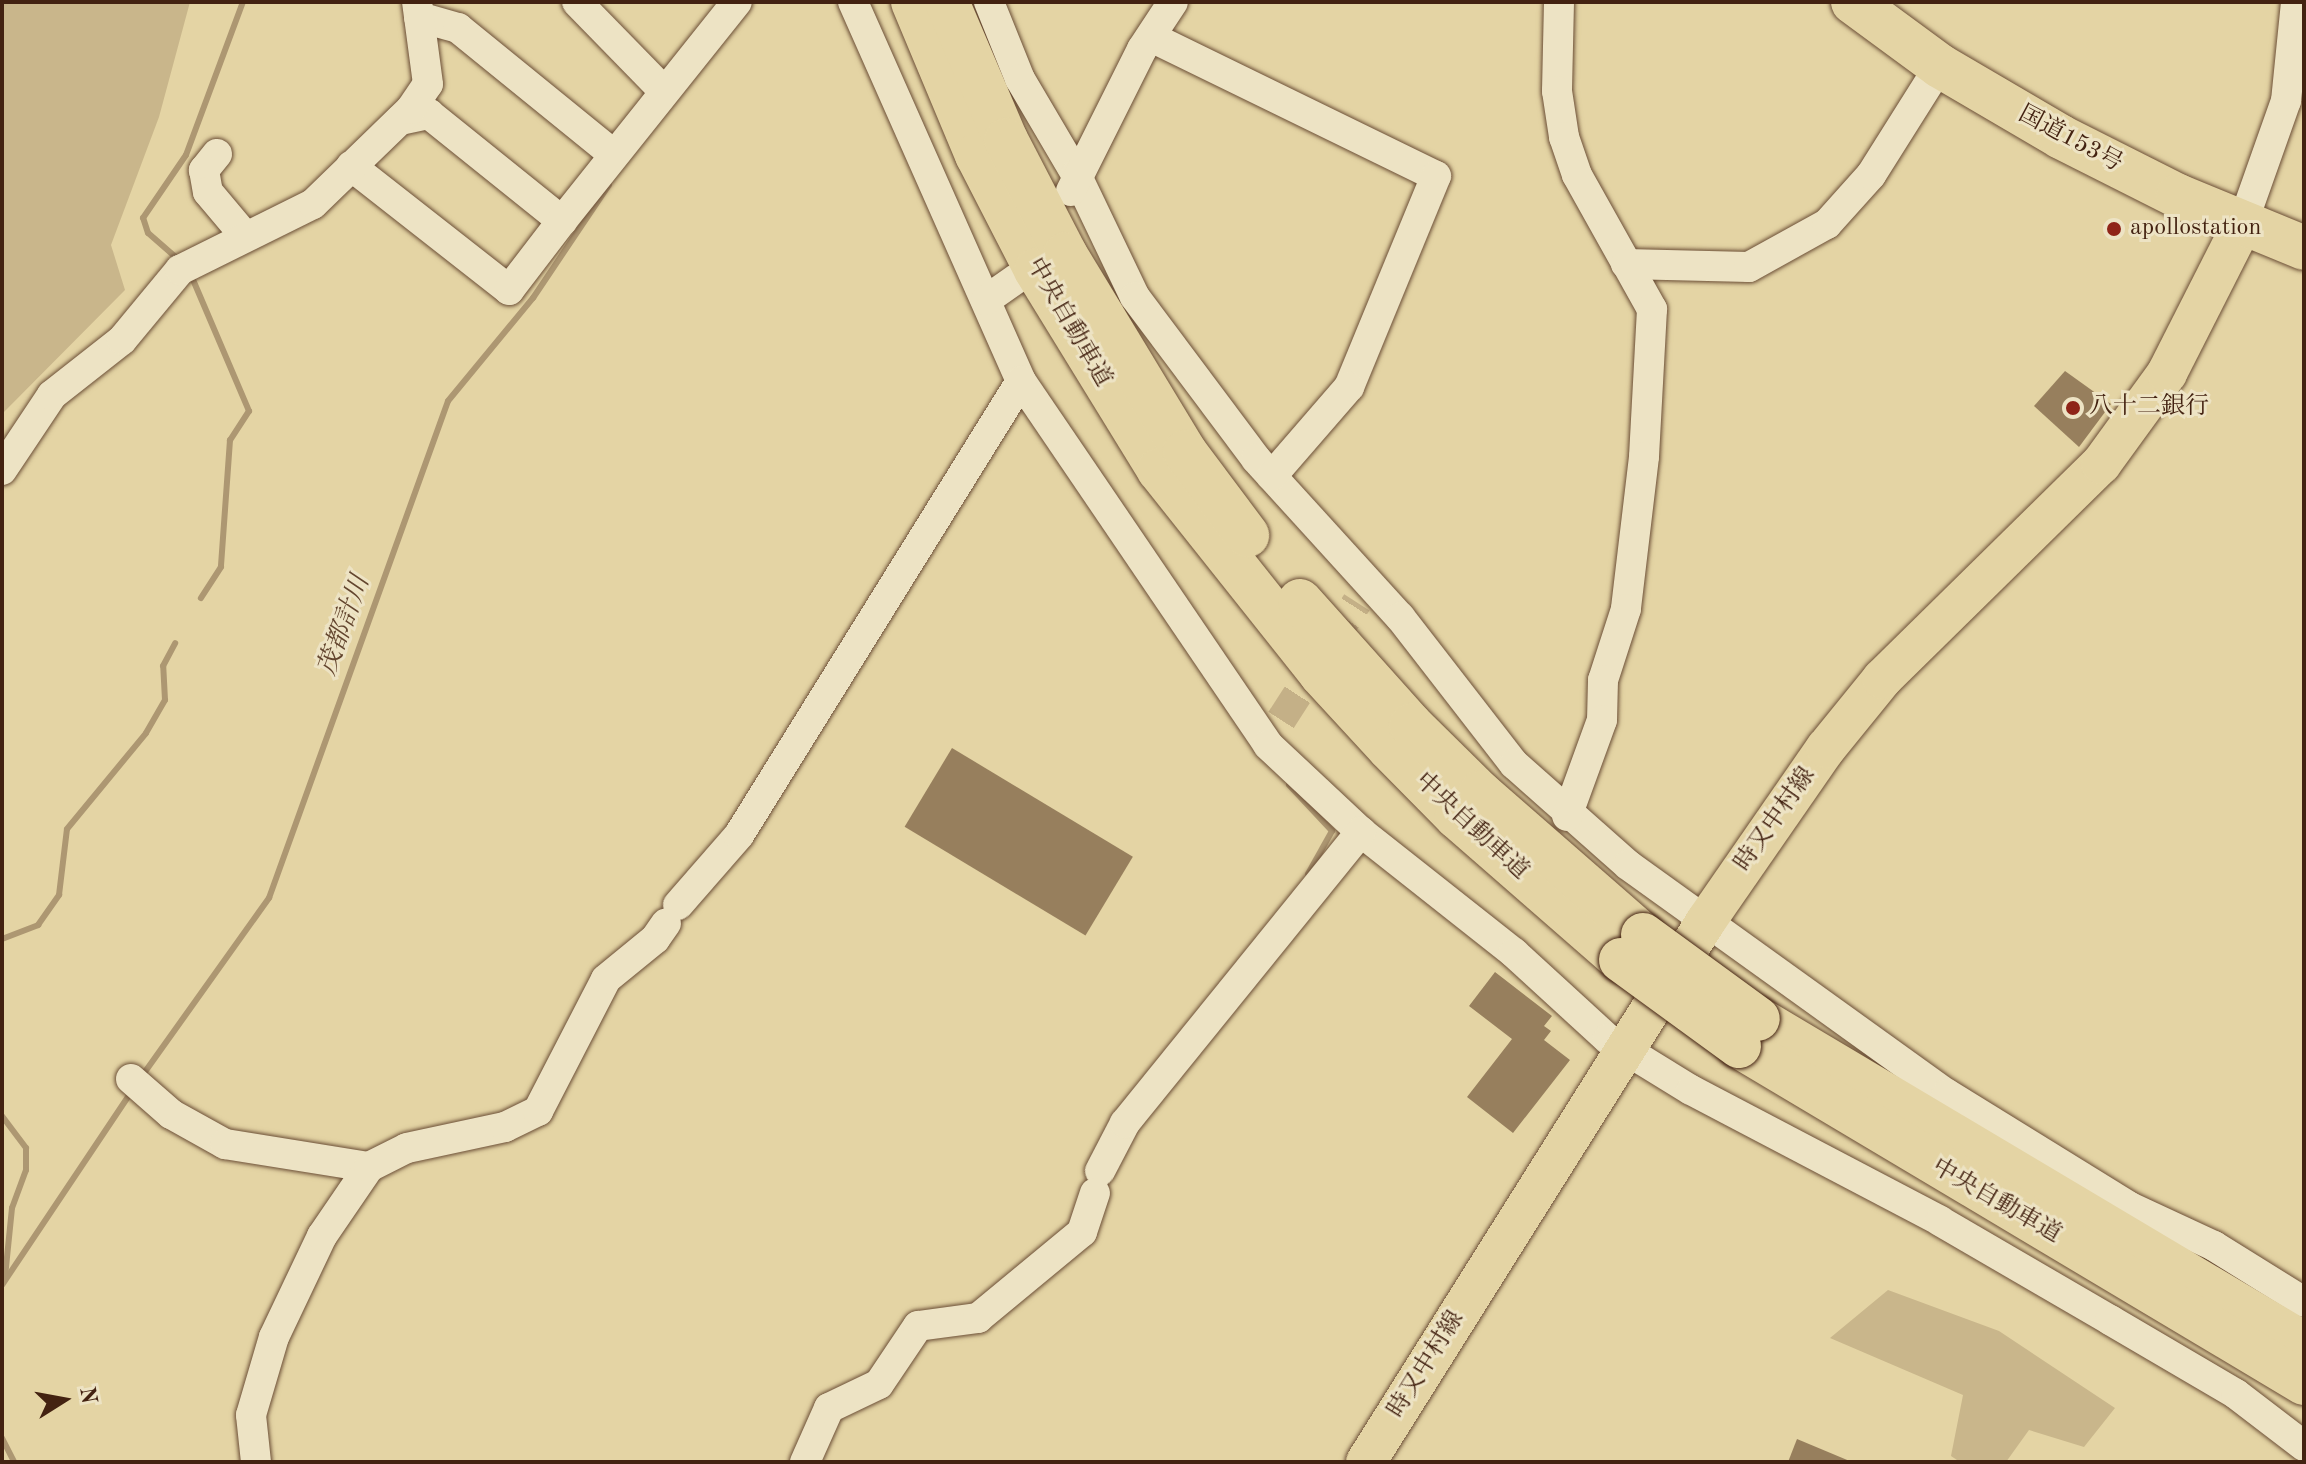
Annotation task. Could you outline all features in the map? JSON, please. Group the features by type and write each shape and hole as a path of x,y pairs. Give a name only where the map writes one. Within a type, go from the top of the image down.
{"highway":[{"name":"中央自動車道","path":"913,2 977,155 1036,270 1159,470 1321,674 1457,817 1748,1032 2304,1383"},
{"name":"中央自動車道","path":"947,2 1006,140 1065,254 1185,452 1262,555 1411,725 1557,864 1632,948"},
{"name":"国道153号","path":"1853,2 1999,102 2242,225 2304,248"},
{"name":"中央自動車道","path":"1748,1032 2304,1344"}],"main road":[{"name":"時又中村線","path":"1366,1462 1706,921 1826,748 1882,679 2101,464 2167,373 2242,225"}],"street":[{"path":"577,2 663,90"},
{"path":"351,166 509,290 612,153 737,2"},
{"path":"853,2 1021,381 1274,732 1361,832 1514,953 1624,1050 2110,1320 2236,1394 2304,1446"},
{"path":"989,2 1020,79 1076,174 1135,297 1363,593 1514,764 1567,816 1706,921 1947,1094 2128,1206 2214,1246 2304,1302"},
{"path":"1068,204 1076,174 1173,2"},
{"path":"1559,2 1557,91 1564,137 1577,175 1652,309 1644,457 1626,609 1603,680 1602,720 1567,816"},
{"path":"2242,225 2286,101 2296,2"},
{"path":"418,10 458,28 612,153"},
{"path":"2,470 52,395 122,340 186,266 313,204 400,120 428,84 418,10"},
{"path":"1151,37 1436,176 1349,387 1272,476"},
{"path":"1626,264 1749,267 1827,224 1871,175 1929,83"},
{"path":"400,120 429,114 562,221"},
{"path":"217,154 204,170 208,192 245,236"},
{"path":"986,300 1016,279"},
{"path":"256,1462 251,1415 274,1337 322,1236 369,1167 407,1148 505,1127 538,1111 606,979 672,914 739,835 1021,381"},
{"path":"805,1462 829,1408 879,1384 918,1326 978,1318 1082,1232 1098,1182 1125,1123 1361,832"},
{"path":"138,1086 203,1136 225,1144 369,1167"}],"shaded area":[{"path":"2,2 190,2 159,117 111,245 125,290 2,414"},
{"path":"1888,1290 1999,1331 2115,1408 2084,1447 2029,1430 2006,1462 1960,1462 1951,1456 1963,1395 1830,1338"}],"building":[{"name":"八十二銀行","path":"2065,371 2111,404 2079,447 2034,406"},
{"path":"952,748 1133,857 1085,936 905,827"},
{"path":"1495,972 1552,1016 1544,1026 1551,1031 1544,1040 1570,1060 1513,1133 1467,1097 1512,1039 1469,1006"},
{"path":"1797,1439 1852,1462 1788,1462"}],"waterway":[{"path":"179,260 148,233 143,218 186,155 243,2"},
{"name":"茂都計川","path":"142,1076 269,898 448,401 533,298 609,185"},
{"path":"191,275 249,411 230,440 221,567 201,598"},
{"path":"2,939 38,925 59,895 67,829 146,733 165,700 163,666 175,643"},
{"path":"1289,785 1332,831 1308,874"},
{"name":"茂都計川","path":"2,1285 131,1092"},
{"path":"2,1116 26,1148 26,1170 12,1208 5,1277"},
{"name":"茂都計川","path":"2,1438 14,1462"}],"tunnel":[{"path":"1281,720 1357,602"}],"place":[{"name":"apollostation","path":"2114,229"},
{"name":"八十二銀行","path":"2073,408"}]}
